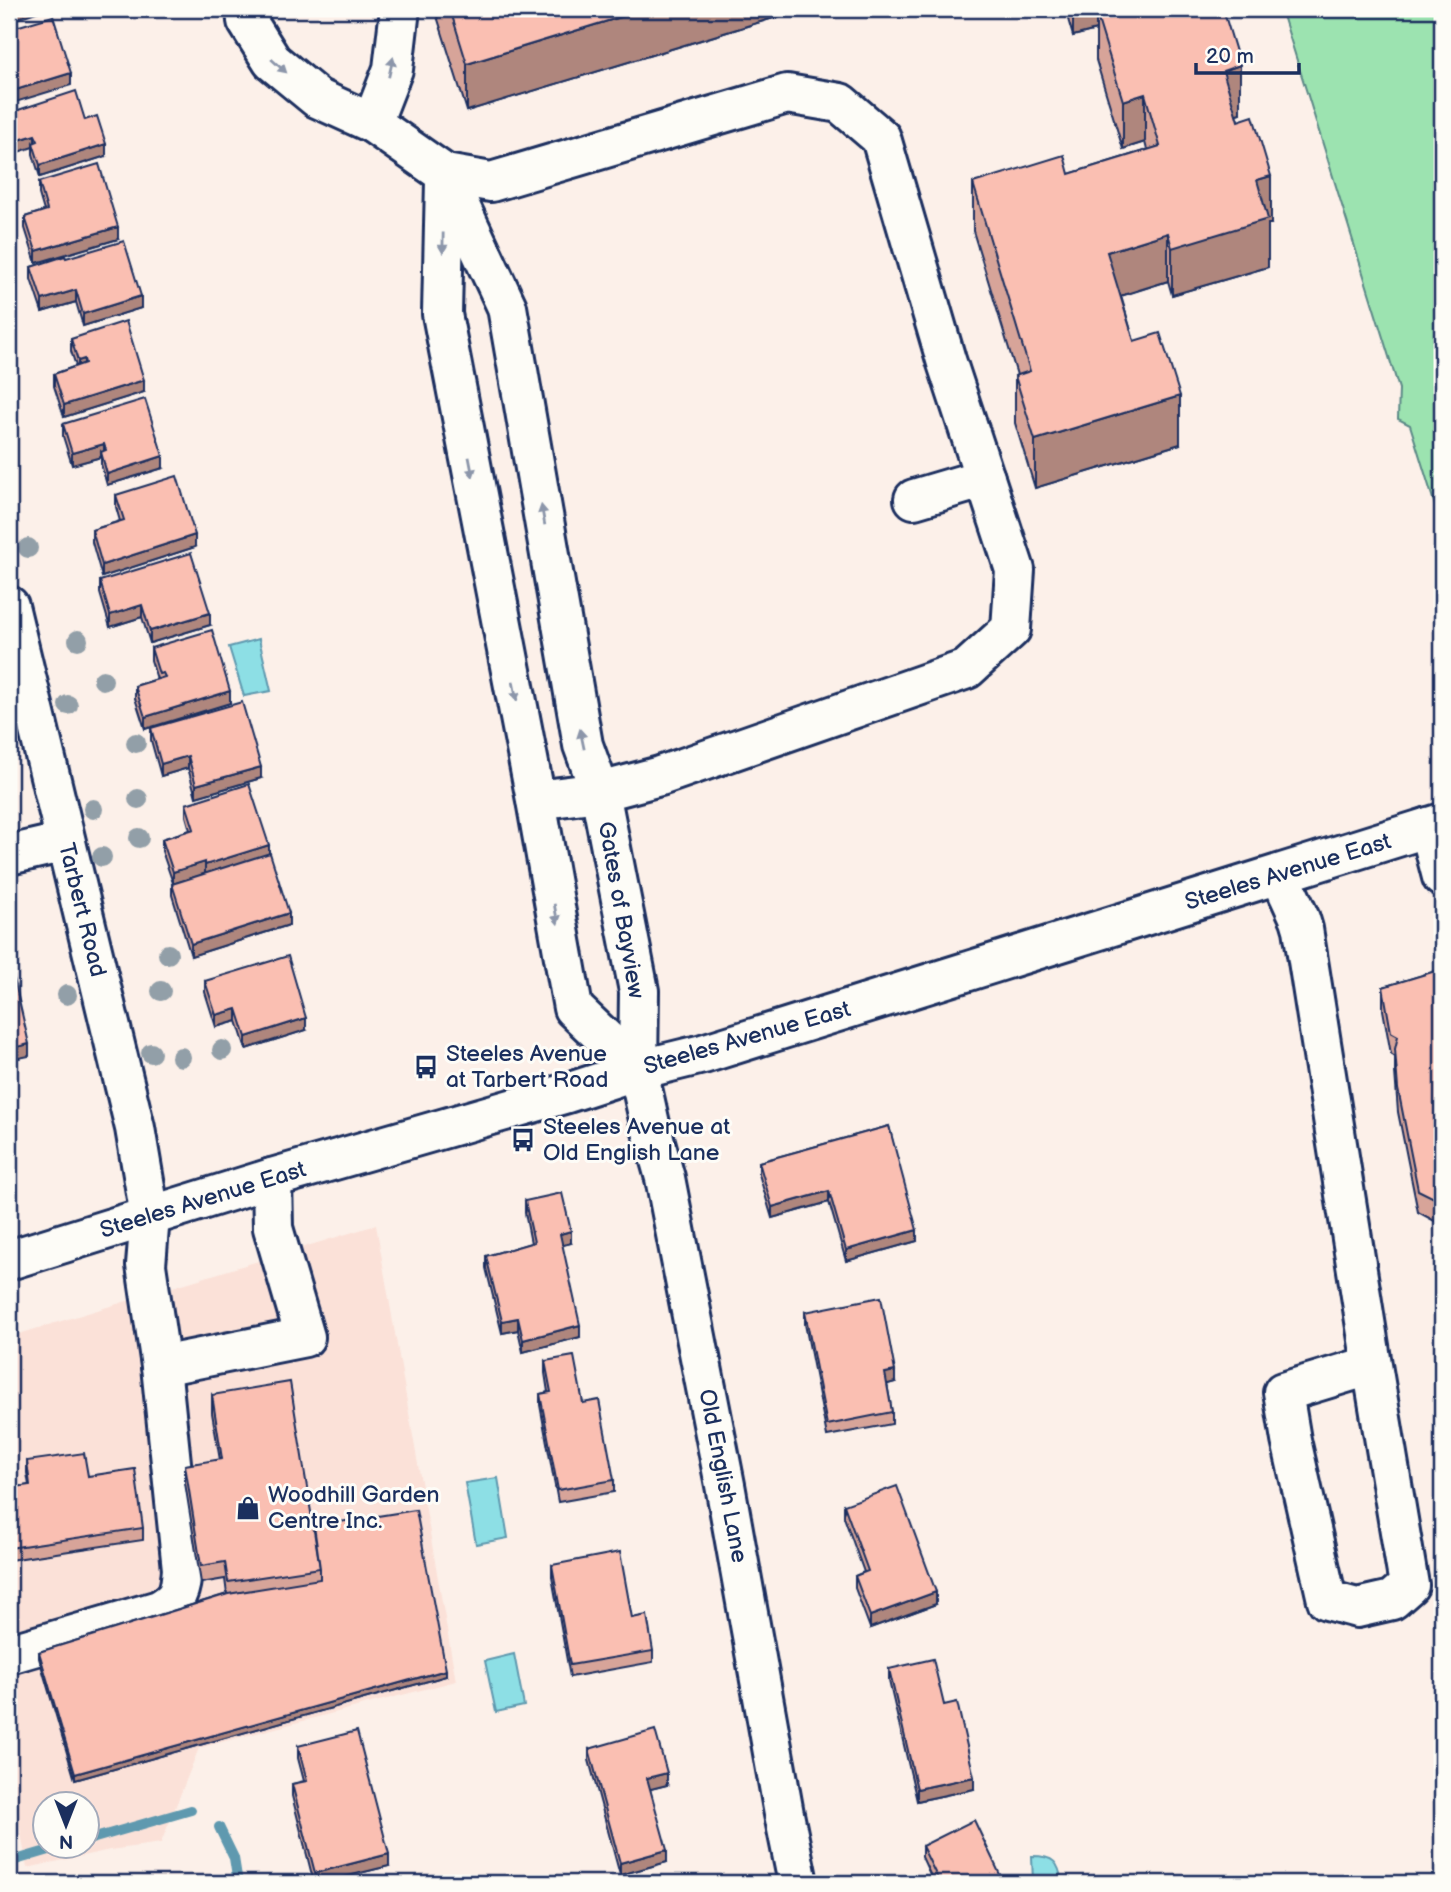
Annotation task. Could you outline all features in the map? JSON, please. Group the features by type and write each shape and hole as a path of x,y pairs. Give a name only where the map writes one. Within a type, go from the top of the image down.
{"street":[{"path":"246,9 247,21 272,61 317,98 372,123 445,174 491,183 787,94 840,103 881,138 946,360 1015,570 1011,629 967,669 660,776 600,792 536,800"},
{"path":"372,123 393,69 400,9"},
{"path":"445,174 442,314 536,800 573,1009 638,1070"},
{"name":"Gates of Bayview","path":"445,174 507,307 583,745 600,792 639,991 638,1070"},
{"path":"914,499 985,478"},
{"name":"Tarbert Road","path":"9,606 132,1117 150,1216 146,1265 161,1366 182,1569 180,1591 173,1602 159,1610 9,1654"},
{"path":"1436,825 1442,877"},
{"name":"Steeles Avenue East","path":"9,1260 272,1178 638,1070 704,1054 1436,825"},
{"path":"9,855 65,842"},
{"path":"1280,875 1303,929 1409,1585 1392,1600 1357,1608 1327,1600 1283,1392 1372,1365"},
{"name":"Old English Lane","path":"638,1070 665,1178 726,1485 798,1883"},
{"path":"161,1366 305,1337 274,1228 272,1178"}],"shaded area":[{"path":"376,1225 456,1681 199,1748 161,1843 102,1852 102,1790 32,1790 32,1860 64,1860 27,1868 9,1763 9,1337"}],"green space":[{"path":"1281,9 1442,9 1442,528 1410,425 1398,419 1399,389"}],"water":[{"path":"259,639 271,691 244,696 229,647"},
{"path":"498,1478 508,1538 476,1544 465,1483"},
{"path":"514,1654 524,1706 496,1712 485,1661"},
{"path":"1032,1856 1046,1857 1054,1862 1062,1883 1033,1883"}],"building":[{"path":"450,9 647,9 467,64"},
{"path":"1109,9 1223,9 1240,65 1223,71 1238,121 1253,116 1271,176 1257,180 1268,219 1172,248 1168,233 1107,252 1134,341 1160,333 1180,396 1035,440 1015,376 1030,371 973,183 1064,155 1069,174 1160,146 1145,94 1123,101 1096,13"},
{"path":"53,16 71,73 9,92 9,60 12,59 9,54 9,29"},
{"path":"76,91 85,120 97,116 106,144 40,165 33,143 38,141 35,135 9,143 9,113"},
{"path":"99,164 118,227 36,251 25,217 47,210 39,182"},
{"path":"124,241 141,296 83,314 76,290 42,300 31,267"},
{"path":"126,321 144,380 64,405 54,374 85,363 84,359 78,361 71,339"},
{"path":"145,399 163,456 107,474 101,452 106,450 104,444 72,453 63,424"},
{"path":"177,476 195,535 102,565 92,530 124,520 116,495"},
{"path":"191,553 210,613 150,631 142,605 110,615 100,581"},
{"path":"212,630 230,691 145,717 135,686 165,677 163,673 159,674 151,648"},
{"path":"242,702 261,767 196,785 188,756 161,764 151,728"},
{"path":"249,784 269,845 173,872 162,839 194,829 186,804"},
{"path":"270,853 289,913 191,944 172,884"},
{"path":"288,956 306,1018 246,1037 237,1009 216,1015 205,981"},
{"path":"9,957 29,1044 9,1049"},
{"path":"1442,969 1442,1202 1418,1190 1398,1089 1395,1049 1398,1036 1391,1032 1383,987"},
{"path":"889,1126 917,1230 846,1250 829,1191 772,1207 759,1162"},
{"path":"562,1193 571,1231 560,1234 580,1325 523,1340 518,1318 502,1321 486,1256 534,1242 525,1201"},
{"path":"881,1297 895,1371 885,1373 892,1412 827,1425 805,1312"},
{"path":"574,1356 583,1403 599,1400 614,1480 558,1490 540,1394 551,1392 545,1361"},
{"name":"Woodhill Garden Centre Inc.","path":"290,1382 320,1568 228,1582 225,1562 201,1566 185,1465 222,1459 212,1395"},
{"path":"84,1453 88,1476 135,1469 143,1528 9,1548 9,1488 30,1485 27,1461"},
{"path":"897,1486 936,1592 870,1616 855,1576 868,1571 844,1505"},
{"path":"416,1510 446,1670 75,1774 39,1652 228,1594 320,1579 314,1526"},
{"path":"620,1552 632,1618 647,1615 653,1651 570,1665 552,1565"},
{"path":"933,1659 944,1705 957,1702 974,1777 917,1789 889,1669"},
{"path":"655,1730 667,1773 647,1778 667,1850 620,1863 589,1749"},
{"path":"357,1731 389,1854 315,1873 292,1784 307,1781 298,1746"},
{"path":"974,1820 1004,1883 940,1883 922,1846"}],"waterway":[{"path":"102,1836 191,1810"},
{"path":"219,1827 234,1858 238,1883"},
{"path":"9,1862 32,1855"}],"place":[{"name":"Steeles Avenue at Tarbert Road","path":"426,1067"},
{"name":"Steeles Avenue at Old English Lane","path":"523,1140"},
{"name":"Woodhill Garden Centre Inc.","path":"248,1508"}]}
